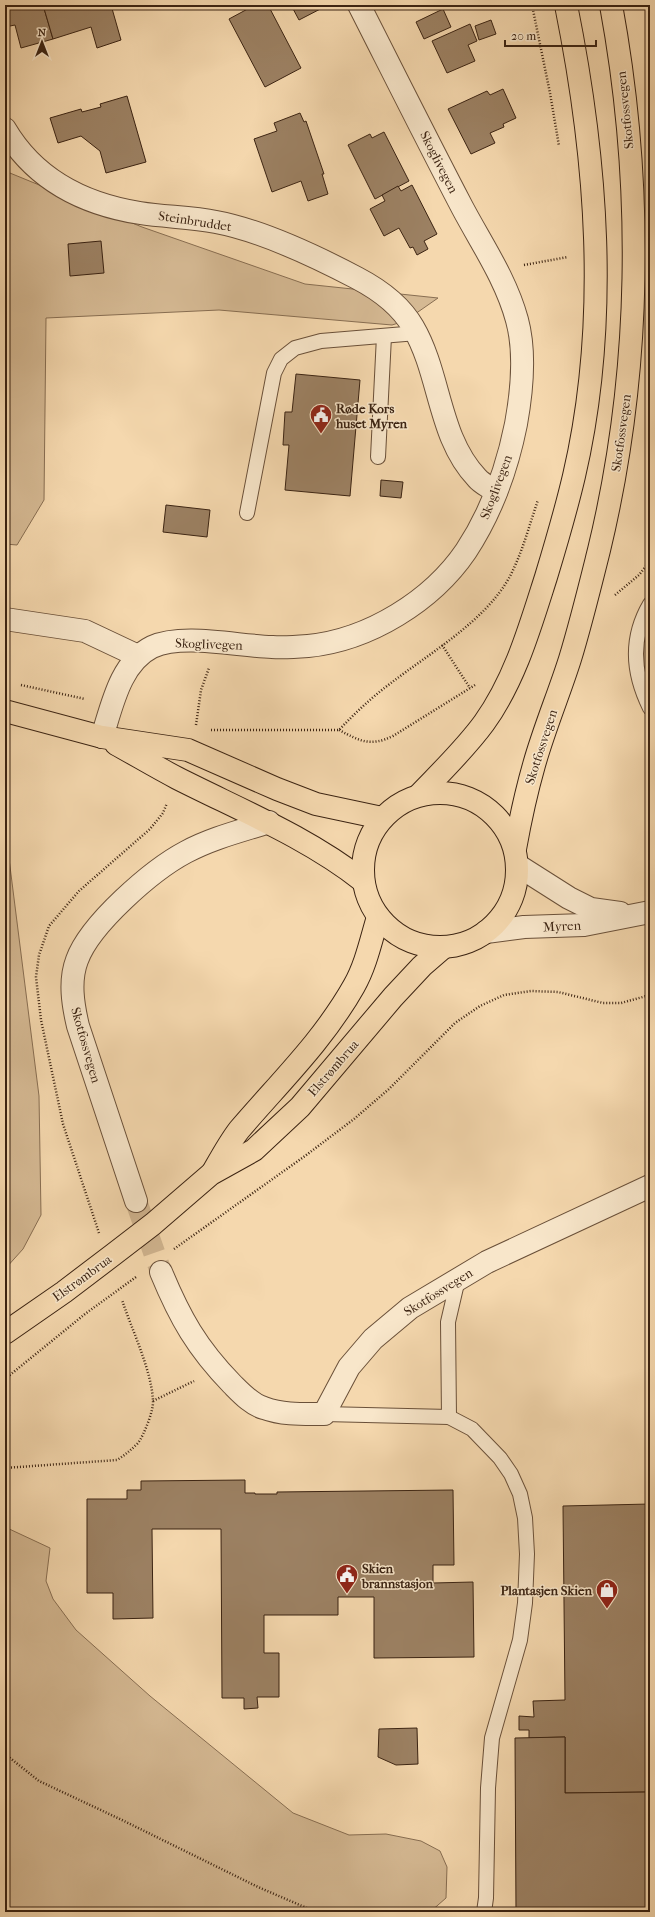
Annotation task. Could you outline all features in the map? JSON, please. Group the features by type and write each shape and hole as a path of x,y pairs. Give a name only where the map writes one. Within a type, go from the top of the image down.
{"main road":[{"path":"419,795 484,724 502,693 517,661 533,618 559,534 575,474 590,376 594,323 595,226 587,127 566,5"},
{"name":"Skotfossvegen","path":"419,795 399,804 382,818 372,832 366,847 362,864 363,881 368,900 378,917 391,930 407,940 425,946 444,947 466,943 486,932 500,919 510,903 516,884 516,857 522,811 534,763 570,658 598,552 614,485 627,401 632,325 634,259 633,192 620,60 611,5"},
{"path":"5,711 102,737 188,750 277,789 316,804 382,818"},
{"path":"102,737 176,777 269,822 340,862 363,881"},
{"path":"419,795 439,793 459,795 478,802 494,815 503,825 516,857"},
{"name":"Elstrømbrua","path":"211,1174 238,1132 280,1085 323,1033 355,985 367,955 378,917"},
{"name":"Elstrømbrua","path":"5,1333 64,1292 120,1250 211,1174 254,1150 300,1107 393,997 422,966 444,947"}],"street":[{"name":"Skoglivegen","path":"102,737 112,705 125,674 138,656 153,647 178,640 217,642 273,648 309,646 336,641 362,633 387,622 430,590 461,556 482,522 504,471 512,443 520,402 522,346 518,321 496,269 460,203 359,5"},
{"name":"Steinbruddet","path":"5,129 23,155 36,169 54,182 81,196 112,207 141,213 185,217 217,222 254,233 289,246 357,278 379,291 398,308 413,326 420,340 457,449 468,468 479,480 496,492"},
{"path":"5,620 85,631 138,656"},
{"name":"Skotfossvegen","path":"136,1201 78,1026 73,1003 73,983 76,961 84,944 99,924 116,907 161,868 185,852 207,842 269,822"},
{"name":"Myren","path":"516,857 569,898 591,909 645,918"},
{"name":"Myren","path":"486,932 524,927 584,925 645,918"},
{"name":"Skotfossvegen","path":"324,1414 349,1367 373,1340 410,1308 488,1262 650,1186"},
{"path":"152,1272 186,1328 217,1369 242,1394 262,1408 286,1414 324,1414"}],"lane":[{"path":"378,457 384,336"},
{"path":"247,513 274,373 281,359 295,348 321,342 384,336 420,340"},
{"path":"650,604 636,640 635,657 637,676 650,708"},
{"path":"449,1417 448,1322 458,1279"},
{"path":"324,1414 449,1417 472,1429 500,1458 511,1474 520,1494 525,1518 527,1554 525,1602 520,1640 492,1738 488,1788 486,1898 484,1912"}],"path":[{"path":"532,5 550,93 560,152"},
{"path":"568,250 569,265"},
{"path":"496,269 569,257"},
{"path":"338,730 377,694 442,645 479,614 494,599 508,578 523,543 541,492"},
{"path":"614,596 639,575 650,561"},
{"path":"196,730 201,690 217,642"},
{"path":"442,645 470,688"},
{"path":"5,682 13,683"},
{"path":"204,730 338,730 356,739 370,743 381,741 393,736 476,684"},
{"path":"20,685 112,705"},
{"path":"174,1249 354,1120 389,1089 455,1023 480,1006 504,995 531,991 558,992 603,1003 621,1003 650,995"},
{"path":"5,1379 85,1314 152,1272"},
{"path":"5,1468 116,1460 128,1453 139,1441 149,1419 153,1401 143,1359 122,1300"},
{"path":"153,1401 217,1369"},
{"path":"5,1754 39,1781 258,1887 316,1912"}],"shaded area":[{"path":"5,171 142,227 305,284 438,298 405,321 392,325 219,310 46,318 44,500 17,545 5,544"},
{"path":"5,827 39,1096 41,1215 23,1249 5,1269"},
{"path":"5,1527 50,1548 46,1581 53,1599 76,1630 150,1696 293,1813 349,1835 386,1834 421,1841 440,1851 447,1867 446,1898 430,1912 5,1912"}],"building":[{"path":"12,5 43,5 53,39 21,48 15,25 5,27 5,7"},
{"path":"43,5 111,5 121,40 97,48 91,27 53,39"},
{"path":"255,5 268,5 301,68 265,87 229,19"},
{"path":"291,5 328,5 299,20"},
{"path":"443,9 451,27 424,39 416,22"},
{"path":"491,20 496,34 479,40 475,26"},
{"path":"470,24 477,41 468,45 475,61 447,73 432,41"},
{"path":"503,89 516,118 503,124 504,127 490,133 495,143 471,154 448,109 487,91 490,95"},
{"path":"127,96 146,162 106,173 100,151 81,136 58,143 50,118 81,109 82,112 101,107 100,104"},
{"path":"300,113 304,122 306,121 324,174 322,174 328,194 308,201 301,181 272,192 254,139 277,131 274,123"},
{"path":"384,132 409,181 375,199 348,145 370,134 372,138"},
{"path":"412,185 437,234 424,241 428,249 417,255 413,247 410,248 399,228 384,236 370,209 385,201 382,195 398,186 401,191"},
{"path":"101,241 104,273 70,276 68,244"},
{"path":"296,374 360,380 350,496 285,490 289,445 283,445 285,412 292,412"},
{"path":"381,480 403,482 401,498 380,496"},
{"path":"166,505 210,510 207,537 163,532"},
{"name":"Skien brannstasjon","path":"245,1480 245,1493 255,1494 277,1494 277,1492 453,1490 454,1565 433,1565 433,1583 473,1582 474,1657 374,1658 374,1597 338,1597 338,1615 264,1615 264,1653 279,1653 279,1697 257,1697 258,1708 244,1709 244,1698 222,1698 221,1529 152,1529 153,1618 113,1619 113,1593 87,1593 87,1499 127,1499 127,1490 141,1490 141,1481"},
{"name":"Plantasjen Skien","path":"650,1504 650,1792 565,1793 565,1737 529,1738 529,1730 519,1730 519,1716 534,1717 533,1701 565,1700 563,1506"},
{"path":"417,1728 418,1764 396,1765 378,1757 379,1729"},
{"path":"565,1737 565,1793 650,1792 650,1912 516,1912 515,1738"}],"tunnel":[{"path":"136,1201 161,1272"}],"place":[{"name":"Røde Kors huset Myren","path":"321,434"},
{"name":"Skien brannstasjon","path":"347,1594"},
{"name":"Plantasjen Skien","path":"607,1610"}]}
